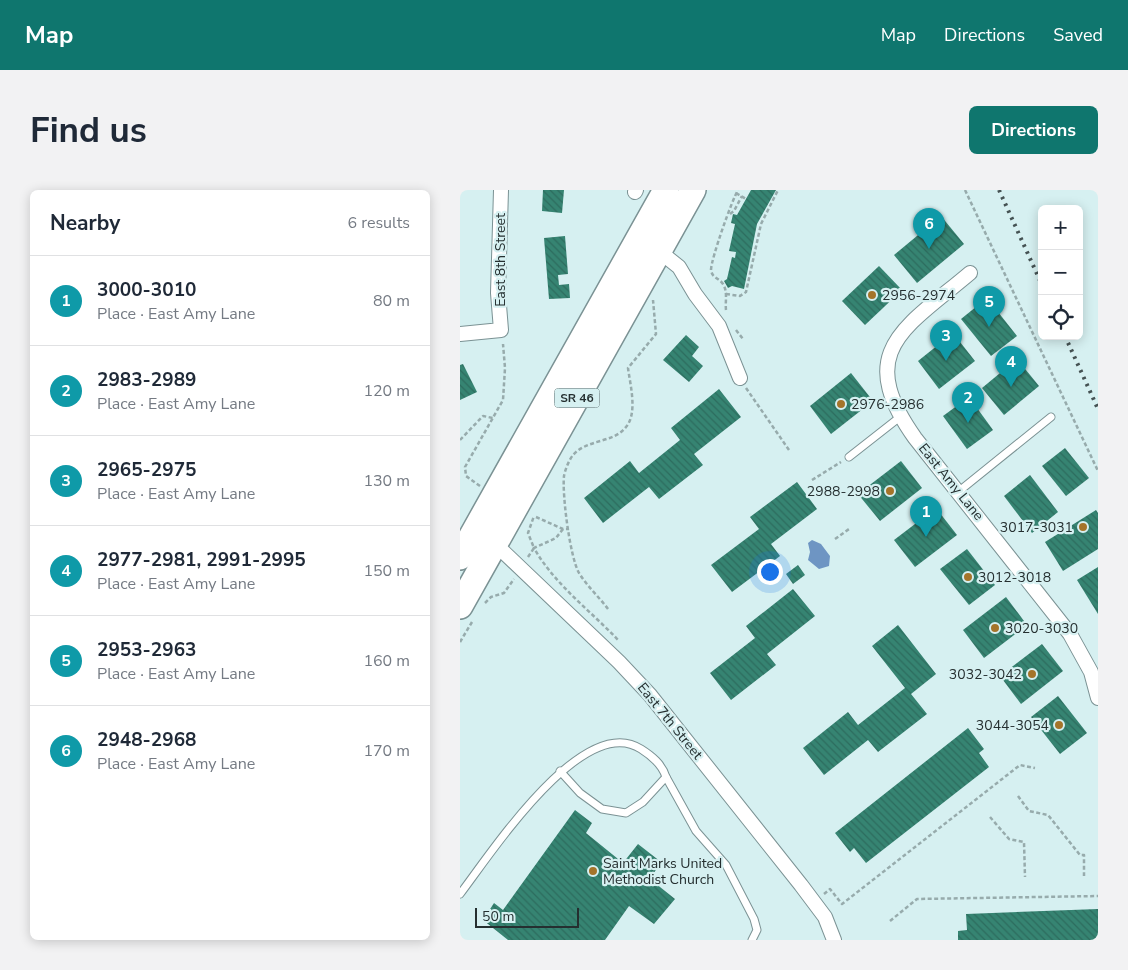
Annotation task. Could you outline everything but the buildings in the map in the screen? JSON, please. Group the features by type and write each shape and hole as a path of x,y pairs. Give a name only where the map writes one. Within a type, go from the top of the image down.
{"highway":[{"name":"SR 46","path":"460,557 666,190"},
{"name":"SR 46","path":"460,606 693,190"}],"street":[{"name":"East 8th Street","path":"501,190 498,292 502,330"},
{"path":"659,251 680,268 695,294 719,326 740,378"},
{"name":"East Amy Lane","path":"970,273 908,326 896,341 888,359 886,378 891,397 900,417 1070,634 1094,671 1098,698"},
{"path":"460,334 502,330"},
{"name":"East 7th Street","path":"477,526 619,662 650,695 801,885 825,917 834,940"}],"lane":[{"path":"849,457 900,417"},
{"path":"958,492 1051,417"},
{"path":"460,894 543,789 560,771 587,753 612,743 635,745 651,755 663,768 666,777 696,831 726,865 754,919 757,930 752,940"},
{"path":"560,771 580,793 602,809 626,814 642,802 666,777"}],"path":[{"path":"726,294 740,296 746,292 760,228 778,190"},
{"path":"965,190 1098,471"},
{"path":"730,214 729,207 737,192 746,199"},
{"path":"726,310 726,294 723,284 715,278 711,270 716,246 730,214 734,211 742,196"},
{"path":"608,609 580,574 574,561 564,474 573,455 591,442 613,436 626,428 631,416 632,400 628,368 656,334 653,297"},
{"path":"481,487 466,476 465,467 503,400 502,330"},
{"path":"740,378 788,450"},
{"path":"460,440 483,416 493,418"},
{"path":"812,480 849,457"},
{"path":"536,517 563,530 569,529"},
{"path":"835,539 849,529"},
{"path":"563,530 556,538 534,548 540,560 558,581 598,619"},
{"path":"824,894 830,889 842,904 1020,765 1035,768"},
{"path":"1018,796 1029,810 1048,815 1080,855 1084,855 1084,876"},
{"path":"990,817 1009,839 1024,842 1026,877"},
{"path":"890,921 917,899 1098,896"}],"water":[{"path":"812,540 821,544 830,556 829,566 819,569 808,560 810,552 808,543"}],"railway":[{"path":"999,190 1038,276"},
{"path":"1067,340 1098,409"}],"place":[{"name":"2948-2968","path":"929,249"},
{"name":"2956-2974","path":"872,295"},
{"name":"2953-2963","path":"989,327"},
{"name":"2965-2975","path":"946,361"},
{"name":"2977-2981, 2991-2995","path":"1011,387"},
{"name":"2976-2986","path":"841,404"},
{"name":"2983-2989","path":"968,423"},
{"name":"2988-2998","path":"890,491"},
{"name":"3017-3031","path":"1083,527"},
{"name":"3000-3010","path":"926,537"},
{"name":"3012-3018","path":"968,577"},
{"name":"3020-3030","path":"995,628"},
{"name":"3032-3042","path":"1032,674"},
{"name":"3044-3054","path":"1059,725"},
{"name":"Saint Marks United Methodist Church","path":"593,871"}]}
